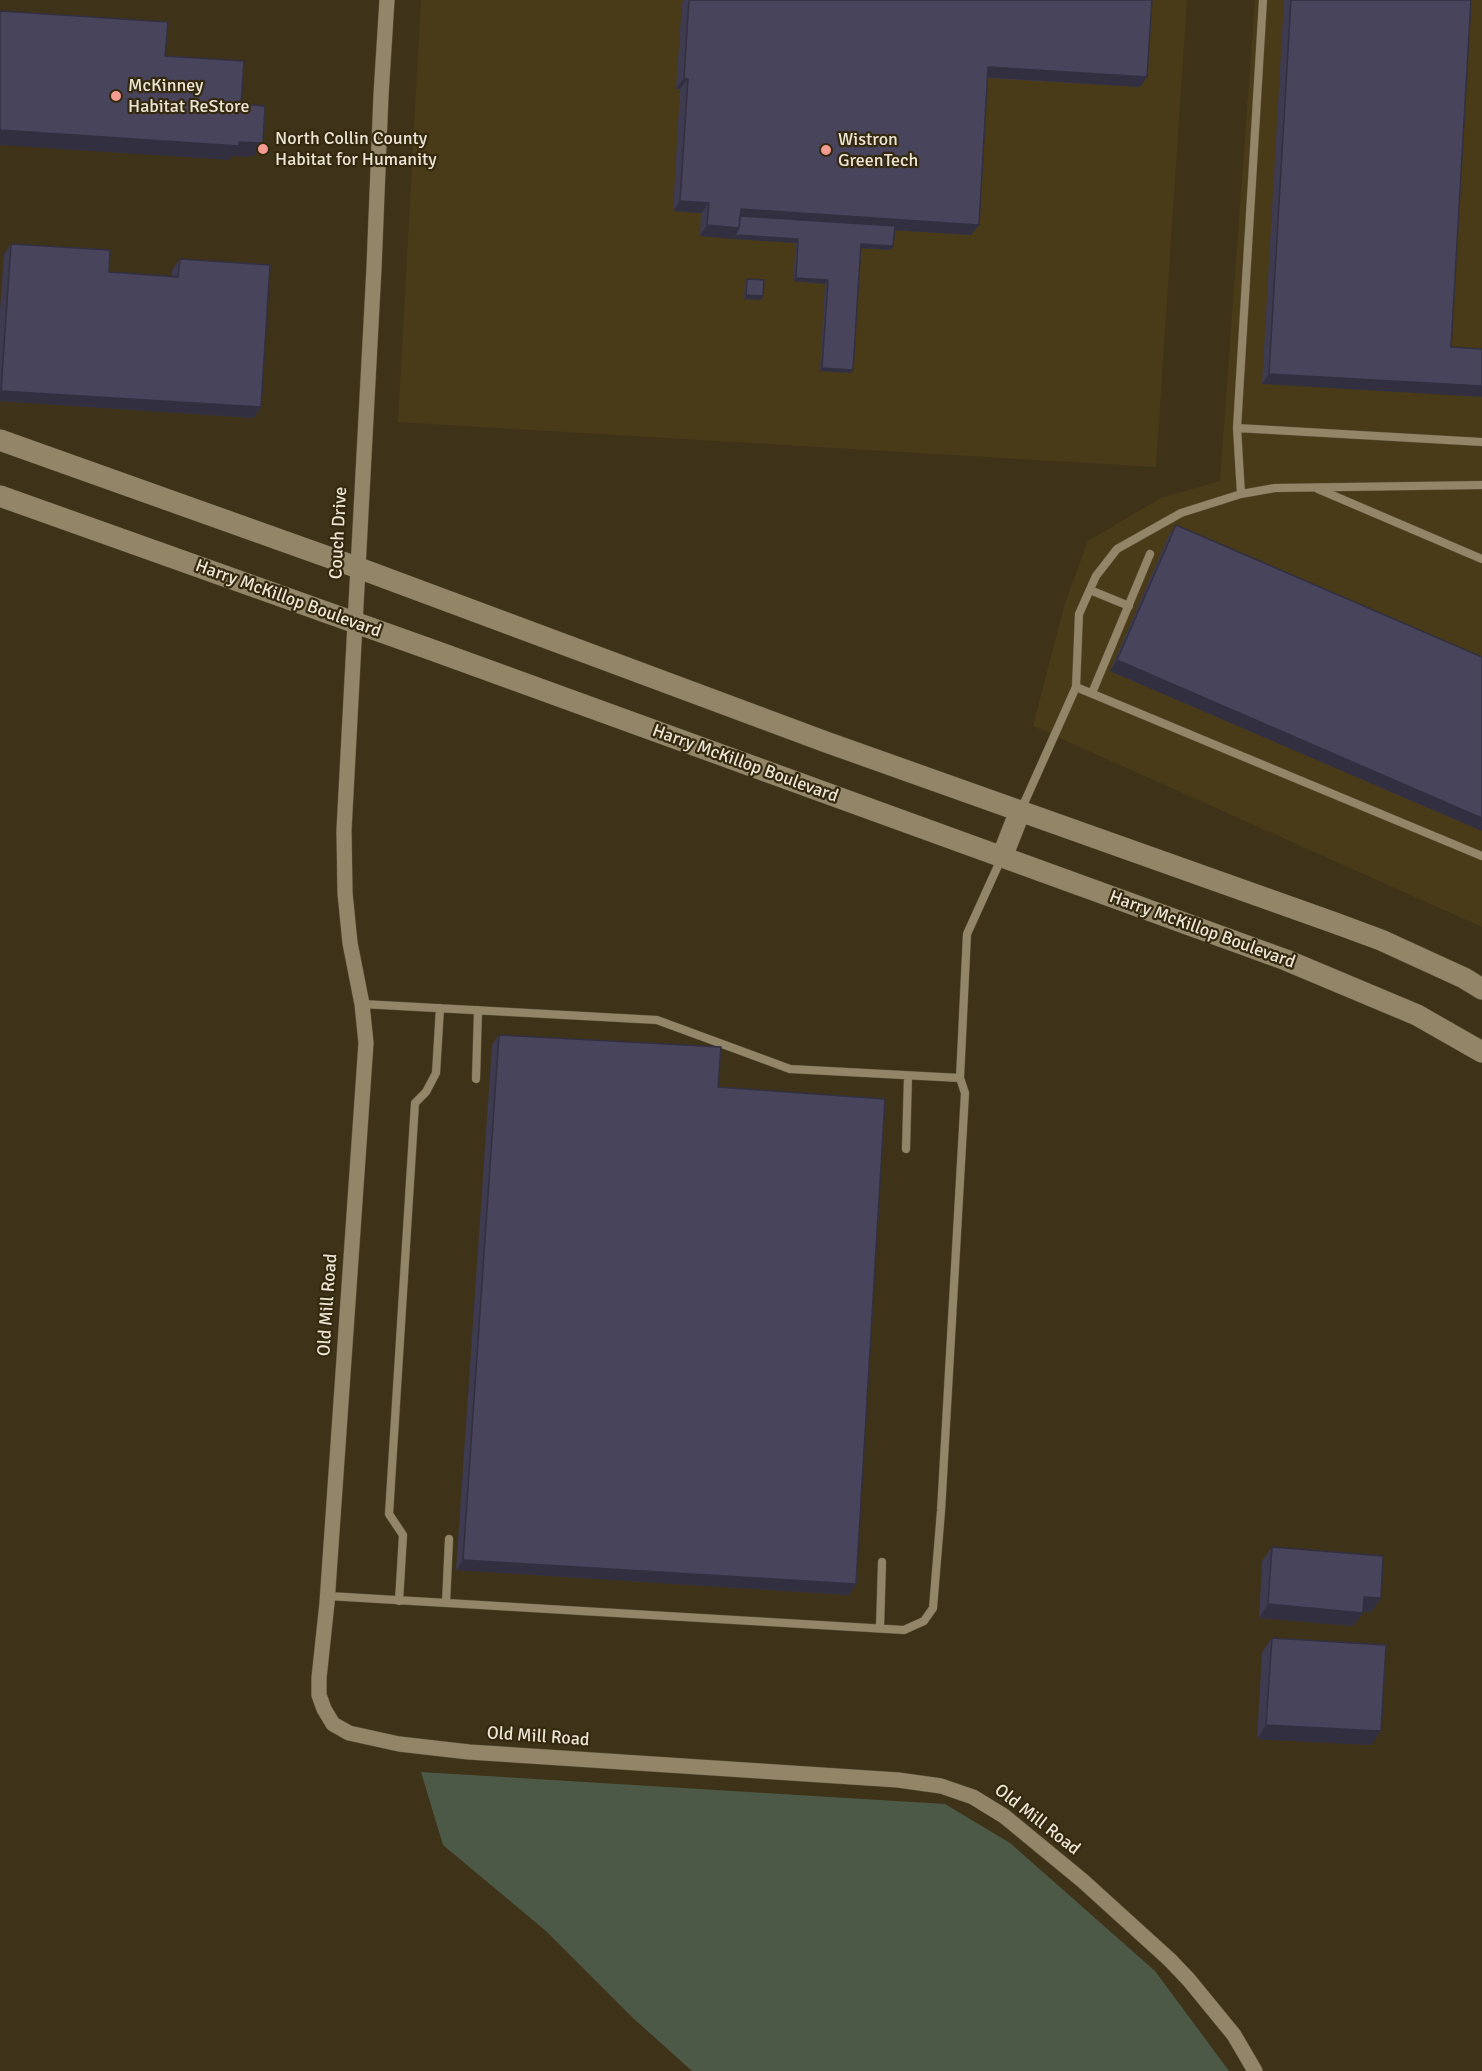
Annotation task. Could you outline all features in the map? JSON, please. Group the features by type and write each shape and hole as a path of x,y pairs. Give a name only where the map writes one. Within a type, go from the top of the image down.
{"main road":[{"path":"0,440 356,567 826,742 1335,922 1381,940 1464,978 1482,989"},
{"name":"Harry McKillop Boulevard","path":"0,496 1286,960 1370,993 1417,1015 1482,1052"},
{"path":"1002,857 1020,811"}],"street":[{"name":"Couch Drive","path":"363,1102 366,1043 362,1004 350,942 344,859 356,567 387,0"},
{"name":"Old Mill Road","path":"363,1102 328,1596 319,1678 324,1709 333,1724 349,1733 399,1744 469,1752 898,1780 941,1786 973,1797 1004,1816 1074,1874 1170,1960 1227,2026 1255,2071"}],"lane":[{"path":"1241,494 1237,428 1263,0"},
{"path":"1237,428 1482,442"},
{"path":"1020,811 1076,687 1079,614 1096,576 1117,549 1181,513 1241,494 1275,488 1482,485"},
{"path":"1315,488 1482,559"},
{"path":"1092,693 1150,554"},
{"path":"1090,590 1129,606"},
{"path":"1076,687 1482,856"},
{"path":"328,1596 904,1630 924,1621 933,1608 941,1511 965,1093 960,1078 967,934 1002,857"},
{"path":"362,1004 657,1020 790,1069 960,1078"},
{"path":"399,1601 403,1535 389,1514 415,1103 426,1092 436,1073 440,1008"},
{"path":"476,1079 478,1010"},
{"path":"906,1149 908,1076"},
{"path":"446,1603 449,1539"},
{"path":"880,1628 882,1562"}],"shaded area":[{"path":"421,0 1187,0 1156,467 398,422"},
{"path":"1255,0 1482,0 1482,927 1033,726 1065,603 1088,541 1161,498 1220,481"}],"green space":[{"path":"421,1772 945,1804 1010,1843 1155,1971 1229,2071 692,2071 633,2018 546,1931 443,1845"}],"building":[{"name":"Wistron GreenTech","path":"689,0 1152,0 1147,77 988,67 979,225 741,209 739,228 707,225 709,203 680,201 688,79 684,78"},
{"path":"1291,0 1471,0 1451,347 1482,349 1482,386 1269,374"},
{"name":"McKinney Habitat ReStore","path":"0,11 168,22 165,56 244,61 241,104 265,106 263,143 239,142 239,146 0,130"},
{"path":"740,216 895,226 893,246 861,244 853,370 822,368 828,280 796,278 798,239 735,235 739,228"},
{"path":"11,244 110,250 109,272 178,277 180,259 270,265 261,407 1,391"},
{"path":"747,279 764,280 763,296 746,295"},
{"path":"1176,525 1482,657 1482,818 1117,660"},
{"path":"499,1035 721,1047 718,1087 885,1099 856,1584 463,1560"},
{"path":"1272,1547 1383,1556 1381,1598 1364,1597 1363,1613 1268,1604"},
{"path":"1272,1638 1386,1645 1381,1731 1266,1725"}],"place":[{"name":"McKinney Habitat ReStore","path":"116,96"},
{"name":"North Collin County Habitat for Humanity","path":"263,149"},
{"name":"Wistron GreenTech","path":"826,150"}]}
